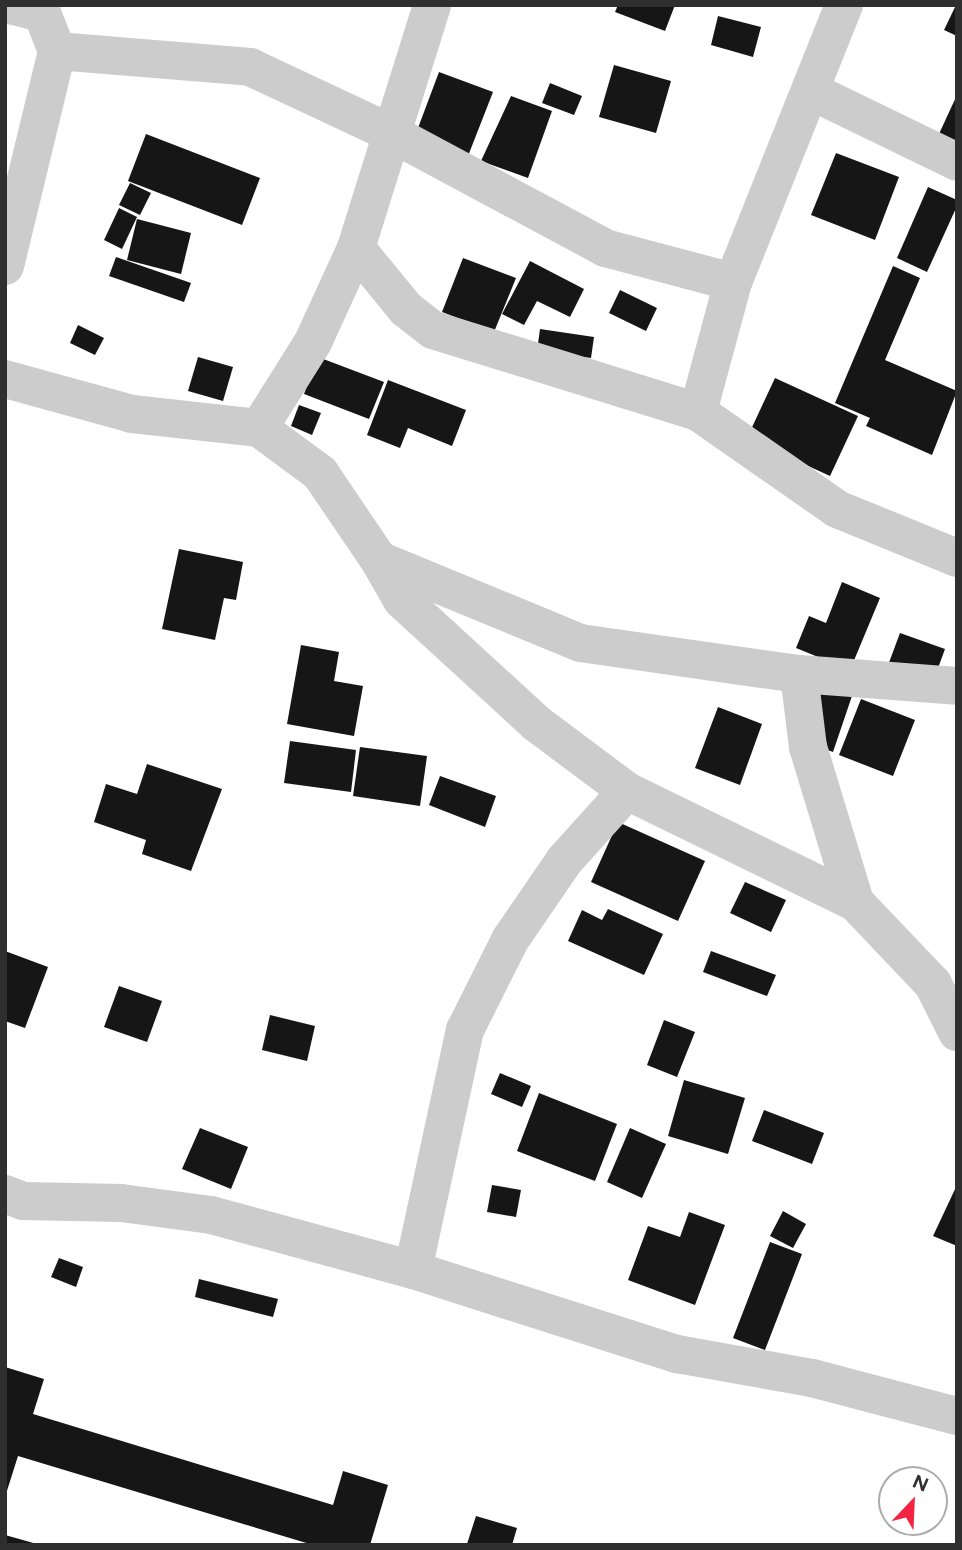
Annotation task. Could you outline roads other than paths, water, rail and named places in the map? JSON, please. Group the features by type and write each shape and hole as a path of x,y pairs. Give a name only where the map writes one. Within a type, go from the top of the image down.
{"street":[{"path":"5,266 57,51 42,13 9,5"},
{"path":"259,428 313,342 356,248 389,132 432,5"},
{"path":"698,412 733,282 844,5"},
{"path":"57,51 250,67 389,132 605,248 733,282"},
{"path":"811,91 957,162"},
{"path":"356,248 406,309 433,330 698,412 837,509 957,558"},
{"path":"5,379 132,414 259,428 320,473 379,560 402,600 536,723 626,791 855,902 933,984 957,1032"},
{"path":"379,560 580,643 799,674 957,686"},
{"path":"799,674 808,747 855,902"},
{"path":"413,1270 465,1030 510,940 564,861 626,791"},
{"path":"5,1194 23,1201 121,1203 211,1215 413,1270 677,1354 813,1378 957,1416"}]}
